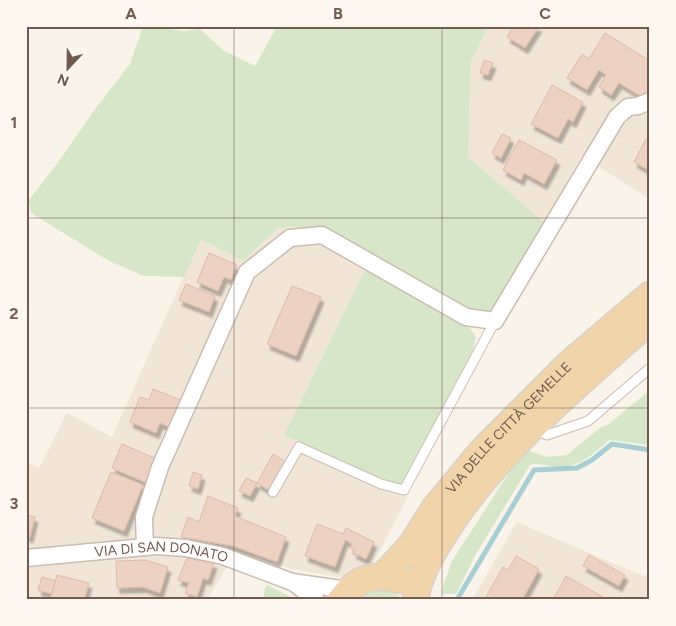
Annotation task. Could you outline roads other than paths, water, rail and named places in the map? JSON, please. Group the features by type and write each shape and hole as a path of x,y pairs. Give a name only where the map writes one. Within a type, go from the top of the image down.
{"main road":[{"name":"VIA DELLE CITTÀ GEMELLE","path":"383,576 411,546 435,508 489,444 570,362 650,294"},
{"name":"VIA DELLE CITTÀ GEMELLE","path":"418,597 420,578 427,562 460,509 532,428 650,320"},
{"path":"344,595 356,583 367,578 383,576 401,581 411,588 418,597"}],"street":[{"path":"145,547 144,517 160,468 246,272 290,238 322,235 466,317 495,321 617,117 628,108 650,101"},
{"name":"VIA DI SAN DONATO","path":"26,558 156,546 186,548 223,556 292,582 344,595"},
{"name":"VIA DI SAN DONATO","path":"292,582 316,600"}],"lane":[{"path":"272,492 299,447 381,484 404,490 495,321"},
{"path":"532,428 547,435 588,421 650,368"}],"waterway":[{"path":"458,598 534,470 577,468 592,460 612,444 650,450"}]}
